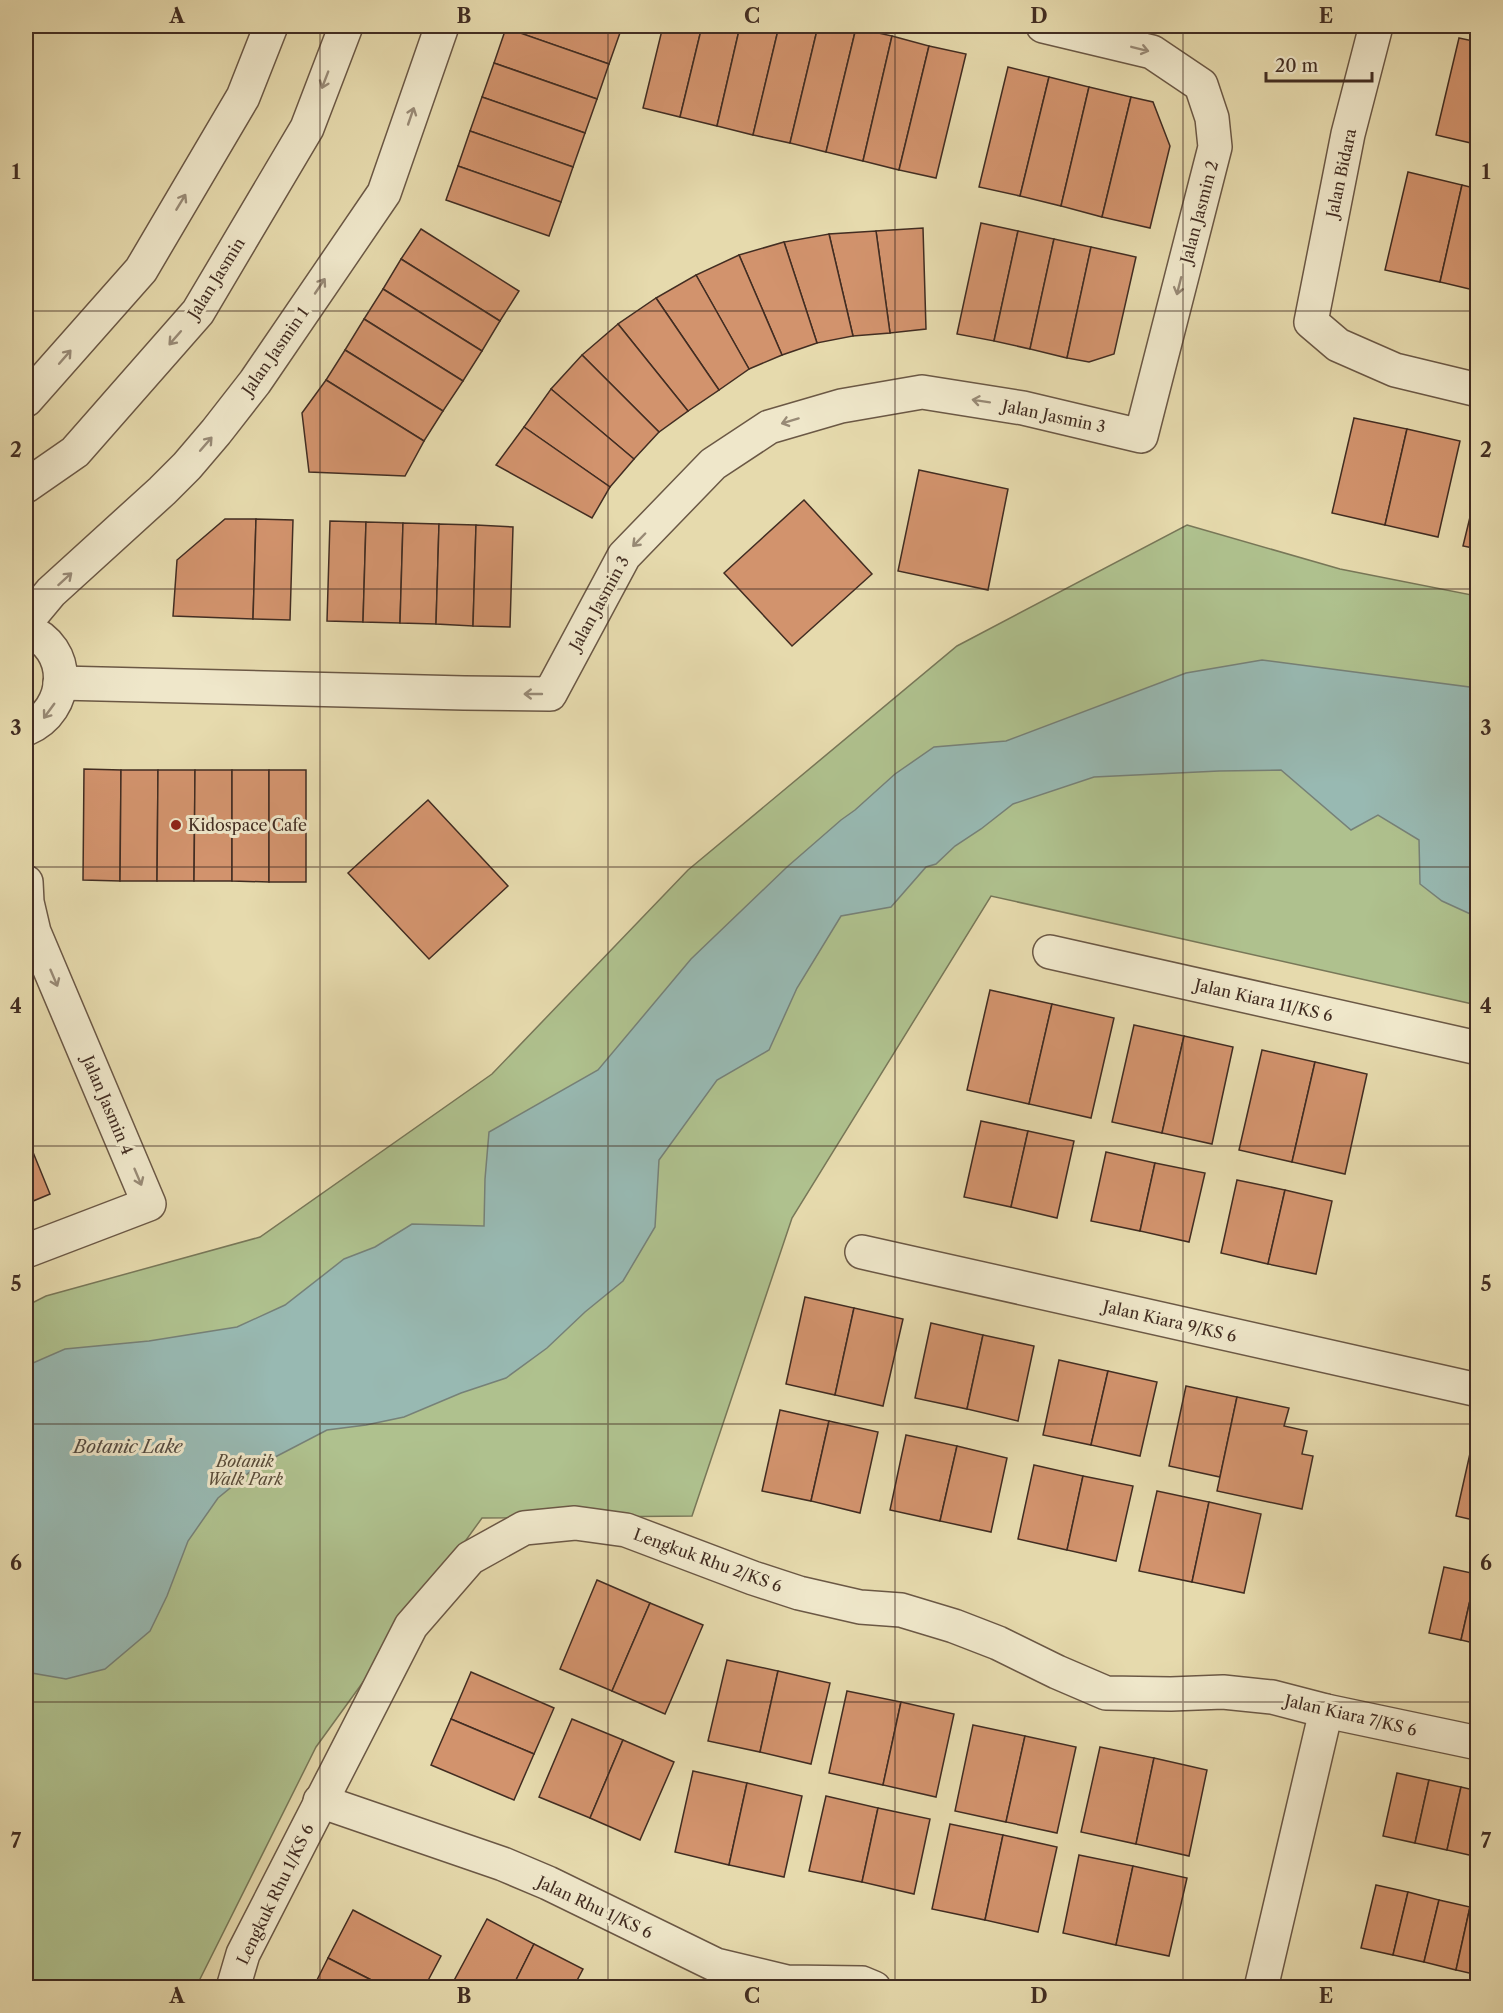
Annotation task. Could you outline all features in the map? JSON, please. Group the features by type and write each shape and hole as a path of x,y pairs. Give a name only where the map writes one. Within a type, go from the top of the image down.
{"street":[{"path":"26,400 141,270 243,97 271,26"},
{"name":"Jalan Jasmin","path":"26,486 75,452 198,312 307,128 346,26"},
{"name":"Jalan Jasmin 1","path":"26,622 51,592 187,466 255,382 384,194 442,26"},
{"name":"Jalan Jasmin 2","path":"1042,26 1152,52 1201,85 1212,118 1215,147 1141,436"},
{"name":"Jalan Bidara","path":"1376,26 1348,134 1311,322 1338,345 1395,370 1478,390"},
{"name":"Jalan Jasmin 3","path":"60,683 550,694 624,556 713,464 769,427 841,406 922,392 1023,408 1141,436"},
{"path":"26,630 44,640 55,655 61,673 60,690 54,707 42,720 26,729"},
{"name":"Jalan Jasmin 4","path":"26,882 27,902 34,932 149,1204 26,1251"},
{"name":"Jalan Kiara 11/KS 6","path":"1050,952 1478,1048"},
{"name":"Jalan Kiara 9/KS 6","path":"862,1252 1478,1390"},
{"name":"Lengkuk Rhu 2/KS 6","path":"320,1801 411,1626 470,1558 524,1528 575,1524 626,1530 799,1593 860,1607 901,1610 954,1626 998,1643 1106,1693 1223,1692"},
{"name":"Jalan Kiara 7/KS 6","path":"1223,1692 1272,1697 1326,1711 1478,1743"},
{"path":"1261,1988 1326,1711"},
{"name":"Lengkuk Rhu 1/KS 6","path":"233,1988 243,1954 320,1801"},
{"name":"Jalan Rhu 1/KS 6","path":"320,1801 503,1864 548,1883 716,1965 787,1982 862,1983 874,1988"}],"green space":[{"name":"Botanik Walk Park","path":"1187,525 1340,569 1477,596 1477,1005 991,896 792,1218 692,1516 482,1518 316,1747 196,1987 26,1987 26,1306 46,1296 260,1237 492,1074 688,870 957,646"}],"water":[{"name":"Botanic Lake","path":"1262,660 1477,688 1477,917 1442,901 1420,884 1419,840 1378,815 1351,830 1281,770 1094,777 1013,804 955,846 936,864 926,867 891,907 841,916 797,988 769,1050 717,1080 659,1160 655,1227 623,1281 585,1312 547,1348 506,1378 461,1393 404,1417 327,1430 256,1467 218,1498 188,1541 167,1596 150,1631 105,1669 66,1679 26,1672 26,1366 65,1349 149,1341 237,1327 285,1305 344,1259 375,1247 412,1224 484,1226 489,1132 598,1070 691,959 787,867 895,774 934,747 1006,741 1186,673"}],"building":[{"path":"507,26 609,26 621,30 609,64 506,28"},
{"path":"663,26 702,26 680,117 643,108"},
{"path":"702,26 740,26 717,126 680,117"},
{"path":"740,26 779,26 753,135 717,126"},
{"path":"779,26 818,26 790,143 753,135"},
{"path":"818,26 856,28 826,152 790,143"},
{"path":"506,28 609,64 597,99 494,63"},
{"path":"856,28 892,36 863,161 826,152"},
{"path":"892,36 929,46 899,170 863,161"},
{"path":"1459,38 1478,42 1478,117 1471,143 1436,135"},
{"path":"929,46 966,54 936,178 899,170"},
{"path":"494,63 597,99 585,133 482,97"},
{"path":"1008,67 1049,77 1020,196 979,187"},
{"path":"1049,77 1089,87 1061,206 1020,196"},
{"path":"1089,87 1131,97 1102,217 1061,206"},
{"path":"482,97 585,133 573,167 470,131"},
{"path":"1131,97 1153,102 1170,146 1150,228 1102,217"},
{"path":"470,131 573,167 561,202 458,166"},
{"path":"458,166 561,202 549,236 446,200"},
{"path":"1408,172 1462,185 1440,282 1385,270"},
{"path":"1462,185 1478,189 1478,291 1440,282"},
{"path":"981,223 1018,231 994,341 957,334"},
{"path":"923,228 926,329 890,333 876,231"},
{"path":"421,229 519,291 500,321 401,259"},
{"path":"876,231 890,333 853,336 829,234"},
{"path":"1018,231 1054,239 1030,349 994,341"},
{"path":"829,234 853,336 817,343 784,242"},
{"path":"1054,239 1091,247 1067,358 1030,349"},
{"path":"784,242 817,343 782,355 739,255"},
{"path":"1091,247 1136,257 1114,354 1089,362 1067,358"},
{"path":"739,255 782,355 749,369 696,275"},
{"path":"401,259 500,321 482,351 383,289"},
{"path":"696,275 749,369 719,390 656,298"},
{"path":"383,289 482,351 463,381 364,319"},
{"path":"656,298 719,390 688,411 618,324"},
{"path":"364,319 463,381 443,411 345,350"},
{"path":"618,324 688,411 659,432 582,355"},
{"path":"345,350 443,411 424,441 326,380"},
{"path":"582,355 659,432 634,459 551,389"},
{"path":"326,380 424,441 405,476 309,472 302,413"},
{"path":"551,389 634,459 610,487 524,427"},
{"path":"1354,418 1407,429 1385,525 1332,513"},
{"path":"524,427 610,487 592,518 496,465"},
{"path":"1407,429 1460,441 1438,537 1385,525"},
{"path":"919,470 1008,489 988,590 898,571"},
{"path":"1478,484 1478,549 1463,546"},
{"path":"804,500 872,574 792,646 724,573"},
{"path":"225,519 256,519 253,619 173,616 177,560"},
{"path":"256,519 293,520 290,620 253,619"},
{"path":"330,521 366,522 363,622 327,621"},
{"path":"366,522 403,523 400,623 363,622"},
{"path":"403,523 439,524 436,624 400,623"},
{"path":"439,524 476,525 473,626 436,624"},
{"path":"476,525 513,527 510,627 473,626"},
{"path":"84,769 121,770 120,881 83,880"},
{"path":"121,770 158,770 157,881 120,881"},
{"name":"Kidospace Cafe","path":"158,770 195,770 194,881 157,881"},
{"path":"195,770 232,770 232,881 194,881"},
{"path":"232,770 269,770 269,882 232,881"},
{"path":"269,770 306,770 306,882 269,882"},
{"path":"428,800 508,886 429,959 348,873"},
{"path":"990,990 1052,1004 1029,1104 967,1090"},
{"path":"1052,1004 1114,1018 1091,1118 1029,1104"},
{"path":"1134,1025 1184,1036 1162,1133 1112,1122"},
{"path":"1184,1036 1233,1047 1212,1144 1162,1133"},
{"path":"1262,1050 1315,1062 1292,1162 1239,1150"},
{"path":"1315,1062 1367,1074 1345,1174 1292,1162"},
{"path":"981,1121 1028,1131 1011,1207 964,1197"},
{"path":"1028,1131 1074,1141 1057,1218 1011,1207"},
{"path":"26,1135 50,1194 26,1204"},
{"path":"1106,1152 1155,1163 1140,1231 1091,1221"},
{"path":"1155,1163 1205,1173 1189,1242 1140,1231"},
{"path":"1237,1180 1285,1190 1268,1264 1221,1253"},
{"path":"1285,1190 1332,1201 1316,1274 1268,1264"},
{"path":"805,1297 854,1308 835,1395 786,1384"},
{"path":"854,1308 903,1319 883,1406 835,1395"},
{"path":"931,1323 983,1335 967,1409 915,1398"},
{"path":"983,1335 1034,1346 1018,1421 967,1409"},
{"path":"1059,1360 1108,1371 1091,1445 1043,1435"},
{"path":"1108,1371 1157,1382 1140,1456 1091,1445"},
{"path":"1186,1386 1237,1397 1220,1477 1169,1466"},
{"path":"1237,1397 1289,1408 1284,1426 1307,1431 1302,1454 1313,1456 1302,1509 1217,1491"},
{"path":"780,1410 829,1421 811,1501 762,1491"},
{"path":"829,1421 878,1432 860,1513 811,1501"},
{"path":"906,1435 957,1446 940,1521 890,1510"},
{"path":"957,1446 1007,1458 991,1532 940,1521"},
{"path":"1471,1449 1478,1451 1478,1521 1456,1516"},
{"path":"1034,1465 1083,1476 1067,1550 1018,1539"},
{"path":"1083,1476 1133,1486 1116,1561 1067,1550"},
{"path":"1157,1491 1209,1502 1192,1582 1139,1571"},
{"path":"1209,1502 1261,1514 1244,1593 1192,1582"},
{"path":"1444,1567 1476,1574 1461,1640 1429,1633"},
{"path":"1476,1574 1478,1574 1478,1644 1461,1640"},
{"path":"597,1580 650,1603 612,1691 560,1669"},
{"path":"650,1603 703,1625 665,1714 612,1691"},
{"path":"727,1660 778,1671 760,1752 708,1741"},
{"path":"778,1671 830,1683 811,1764 760,1752"},
{"path":"471,1672 554,1708 534,1754 451,1719"},
{"path":"847,1691 901,1702 883,1785 829,1773"},
{"path":"901,1702 954,1714 936,1797 883,1785"},
{"path":"451,1719 534,1754 514,1800 431,1765"},
{"path":"572,1719 623,1740 590,1818 539,1797"},
{"path":"973,1725 1025,1736 1006,1822 955,1811"},
{"path":"1025,1736 1076,1747 1057,1833 1006,1822"},
{"path":"623,1740 674,1762 640,1840 590,1818"},
{"path":"1100,1747 1154,1758 1136,1844 1081,1832"},
{"path":"1154,1758 1207,1770 1189,1856 1136,1844"},
{"path":"693,1771 747,1783 729,1865 675,1852"},
{"path":"1397,1773 1429,1780 1415,1843 1383,1836"},
{"path":"1429,1780 1461,1787 1447,1850 1415,1843"},
{"path":"747,1783 802,1796 784,1877 729,1865"},
{"path":"1461,1787 1478,1791 1478,1857 1447,1850"},
{"path":"826,1796 878,1808 862,1882 809,1871"},
{"path":"878,1808 930,1819 914,1894 862,1882"},
{"path":"950,1824 1003,1835 985,1920 932,1909"},
{"path":"1003,1835 1057,1847 1038,1932 985,1920"},
{"path":"1079,1855 1133,1866 1116,1945 1063,1933"},
{"path":"1133,1866 1187,1878 1169,1956 1116,1945"},
{"path":"1376,1885 1408,1892 1393,1955 1361,1948"},
{"path":"1408,1892 1439,1900 1424,1962 1393,1955"},
{"path":"1439,1900 1470,1907 1456,1970 1424,1962"},
{"path":"1470,1907 1478,1909 1478,1975 1456,1970"},
{"path":"353,1910 441,1956 424,1988 387,1988 328,1958"},
{"path":"487,1919 534,1944 512,1988 450,1988"},
{"path":"534,1944 583,1969 573,1988 512,1988"},
{"path":"328,1958 387,1988 313,1988"}],"place":[{"name":"Kidospace Cafe","path":"176,825"}]}
